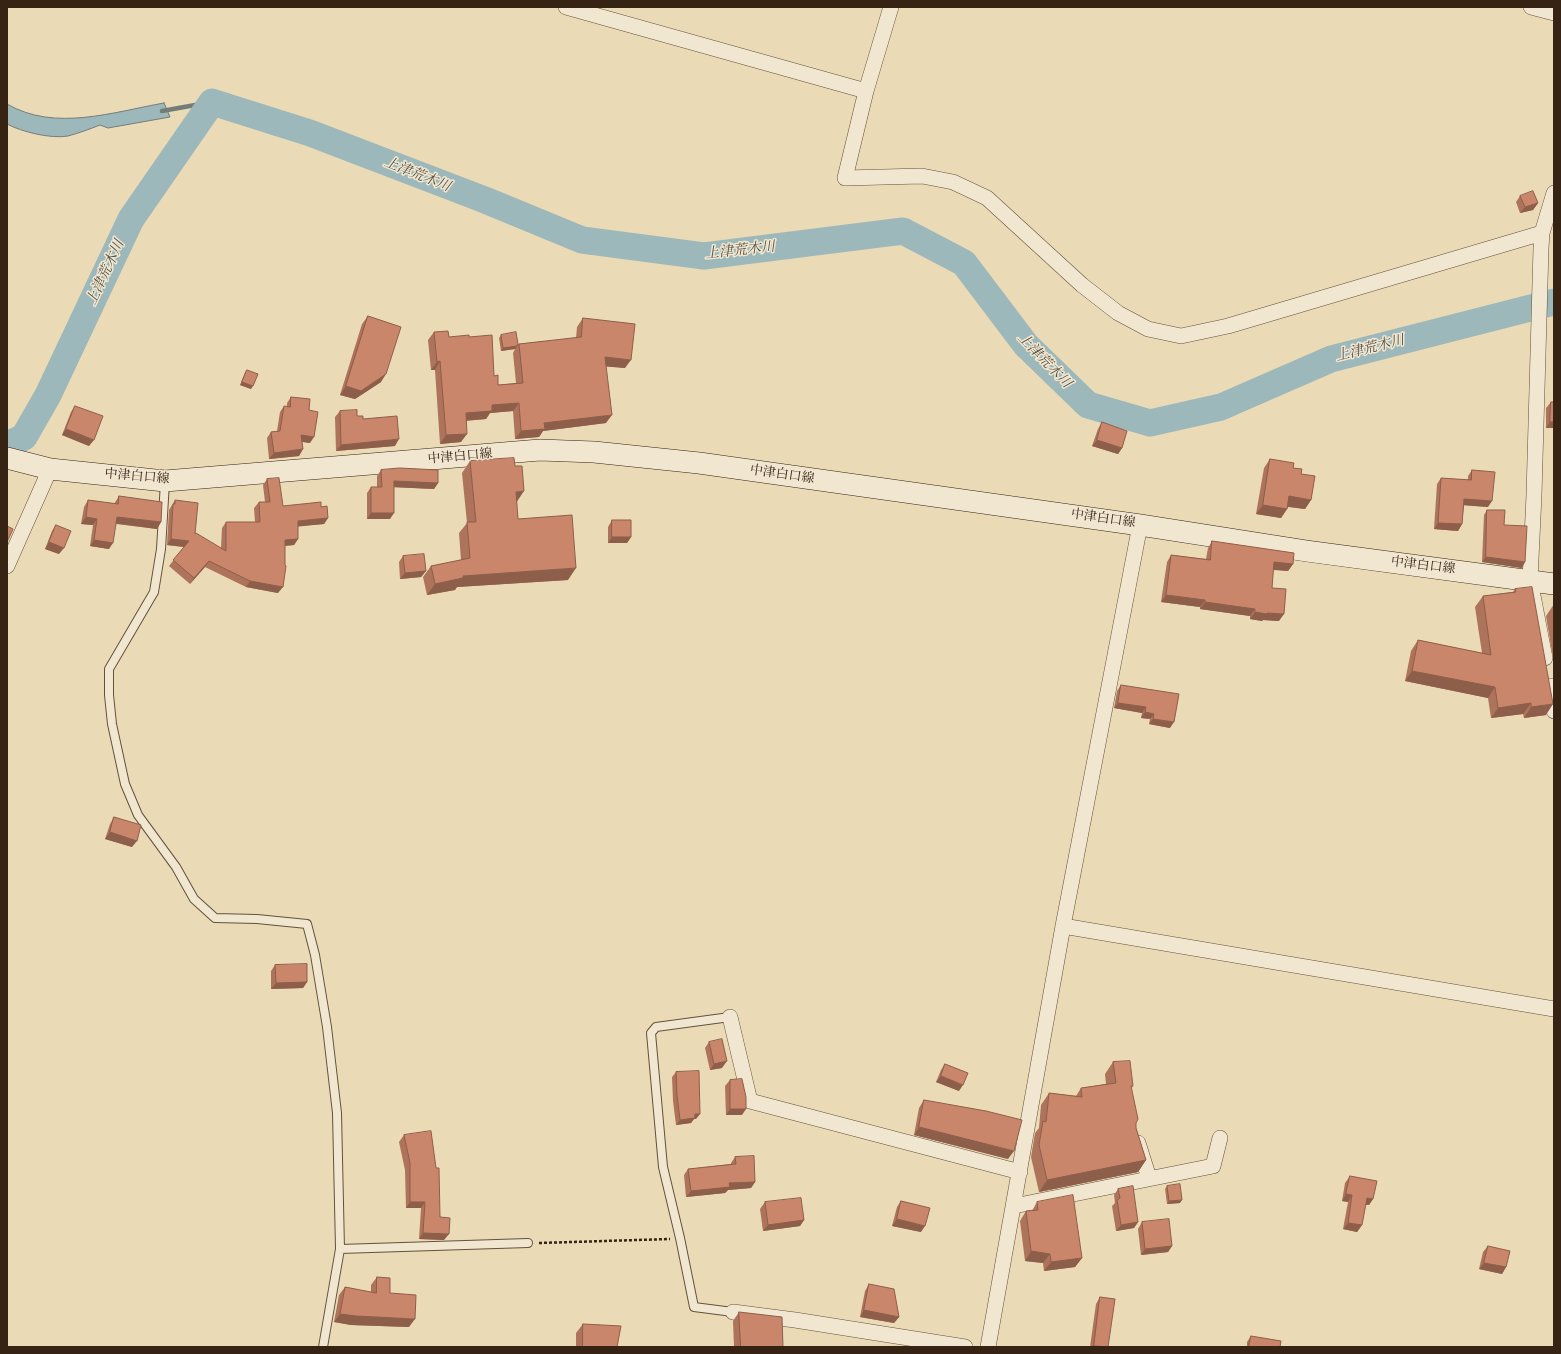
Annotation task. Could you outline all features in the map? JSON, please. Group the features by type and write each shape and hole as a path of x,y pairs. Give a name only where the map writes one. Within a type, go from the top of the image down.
{"main road":[{"name":"中津白口線","path":"7,458 50,468 165,481 540,450 586,452 699,463 1140,525 1307,551 1554,584"}],"street":[{"path":"566,7 866,91"},
{"path":"891,7 866,91 845,178 922,176 953,182 987,198 1082,285 1118,313 1148,330 1181,336 1228,326 1542,233"},
{"path":"1531,7 1554,13"},
{"path":"1554,193 1542,233 1530,580 1554,710"},
{"path":"7,566 50,468"},
{"path":"988,1347 1063,926 1140,525"},
{"path":"1063,926 1554,1009"},
{"path":"730,1017 750,1101 1020,1172"},
{"path":"1136,1137 1149,1178"},
{"path":"1014,1206 1213,1166 1220,1138"},
{"path":"733,1312 795,1320 965,1347"}],"lane":[{"path":"165,481 161,549 154,592 109,668 111,717 125,784 138,815 176,867 194,899 215,918 257,919 307,924 315,955 327,1027 337,1114 340,1249 323,1347"},
{"path":"730,1017 656,1027 651,1033 662,1167 680,1238 694,1307 733,1312"},
{"path":"340,1249 528,1243"}],"path":[{"path":"528,1243 680,1238"}],"water":[{"path":"164,103 170,117 108,128 100,125 61,137 53,137 20,130 7,124 7,104 25,112 45,117 64,118 105,115"}],"building":[{"path":"1533,191 1538,203 1525,207 1520,196"},
{"path":"368,316 401,327 386,374 361,391 346,386"},
{"path":"583,318 635,324 631,360 605,357 612,415 544,423 545,429 521,431 519,403 492,405 492,411 466,413 467,434 446,435 440,361 437,362 434,332 448,331 449,337 492,335 494,376 498,375 498,385 523,383 519,344 581,337"},
{"path":"516,332 517,346 503,348 501,335"},
{"path":"247,370 258,374 253,386 242,382"},
{"path":"291,397 310,399 309,410 318,412 314,437 301,435 303,449 274,453 271,432 280,431 284,406 290,407"},
{"path":"1551,402 1554,402 1554,422 1550,422"},
{"path":"75,406 103,416 94,440 66,429"},
{"path":"357,410 357,416 363,416 363,419 397,416 399,439 341,445 340,411"},
{"path":"1102,422 1127,431 1122,448 1097,440"},
{"path":"514,458 515,466 522,466 524,491 516,492 518,519 572,515 576,568 463,576 463,578 435,584 431,566 470,558 467,522 476,522 470,461"},
{"path":"1270,459 1294,463 1293,468 1302,469 1301,474 1315,476 1311,500 1289,496 1287,509 1263,505"},
{"path":"400,468 438,470 438,483 394,481 394,513 371,513 371,487 382,487 381,470"},
{"path":"1472,470 1495,472 1492,501 1464,499 1462,524 1438,523 1441,478 1471,480"},
{"path":"279,478 283,506 321,502 321,507 327,506 328,518 298,521 298,539 285,540 286,566 283,587 250,581 209,561 194,578 173,560 189,541 171,539 173,504 175,504 175,500 198,503 195,534 196,533 226,551 226,522 260,522 259,502 270,502 267,479"},
{"path":"119,496 162,502 161,522 117,517 113,543 94,540 97,519 86,517 88,500 118,504"},
{"path":"1487,510 1505,510 1504,525 1527,526 1525,562 1486,557"},
{"path":"612,520 631,520 631,537 612,537"},
{"path":"56,525 71,531 64,548 49,542"},
{"path":"7,526 13,529 7,542"},
{"path":"1212,541 1294,553 1293,564 1274,562 1272,588 1286,589 1284,614 1267,614 1255,612 1255,609 1166,595 1171,555 1210,560"},
{"path":"424,554 426,571 405,573 403,556"},
{"path":"1532,587 1553,704 1531,707 1531,703 1498,708 1495,687 1412,671 1418,640 1491,655 1483,596 1516,592 1515,589"},
{"path":"1121,685 1179,694 1174,722 1153,719 1154,714 1145,712 1146,707 1118,703"},
{"path":"114,817 141,825 137,841 110,832"},
{"path":"307,964 307,982 276,983 275,965"},
{"path":"722,1039 727,1061 714,1064 709,1042"},
{"path":"1130,1061 1133,1086 1131,1086 1138,1119 1136,1128 1146,1160 1047,1180 1039,1145 1043,1121 1046,1122 1049,1093 1082,1097 1081,1088 1116,1083 1113,1062"},
{"path":"945,1064 968,1073 963,1085 941,1076"},
{"path":"699,1071 700,1114 695,1114 695,1118 680,1120 676,1072"},
{"path":"742,1079 746,1097 746,1109 730,1109 730,1080"},
{"path":"924,1100 986,1111 1022,1120 1014,1151 919,1127"},
{"path":"431,1131 436,1168 439,1168 440,1217 450,1218 449,1234 423,1233 425,1202 410,1202 410,1163 404,1135"},
{"path":"754,1156 755,1182 729,1183 730,1187 691,1191 688,1169 736,1164 735,1157"},
{"path":"1350,1176 1377,1181 1373,1199 1367,1198 1362,1225 1348,1223 1352,1195 1346,1194"},
{"path":"1180,1184 1182,1200 1169,1201 1167,1186"},
{"path":"1133,1186 1138,1222 1121,1225 1117,1200 1120,1198 1118,1189"},
{"path":"1073,1195 1082,1258 1051,1262 1050,1254 1031,1251 1026,1211 1038,1210 1037,1202"},
{"path":"801,1198 804,1220 768,1225 765,1202"},
{"path":"901,1201 930,1208 925,1226 897,1219"},
{"path":"1169,1219 1172,1246 1145,1249 1142,1222"},
{"path":"1488,1246 1510,1251 1506,1267 1484,1263"},
{"path":"377,1277 390,1278 390,1293 416,1295 415,1319 340,1314 345,1287 376,1293"},
{"path":"869,1284 894,1289 899,1317 864,1310"},
{"path":"1100,1297 1115,1299 1108,1347 1094,1346"},
{"path":"739,1312 782,1317 783,1347 741,1347"},
{"path":"583,1324 621,1326 617,1347 583,1347"},
{"path":"1251,1336 1281,1341 1280,1347 1249,1347"}],"waterway":[{"path":"162,111 212,102"},
{"name":"上津荒木川","path":"7,445 24,437 48,395 131,219 212,102 310,133 485,200 582,240 704,256 903,231 964,263 1026,345 1088,405 1150,423 1221,407 1331,359 1554,302"}]}
